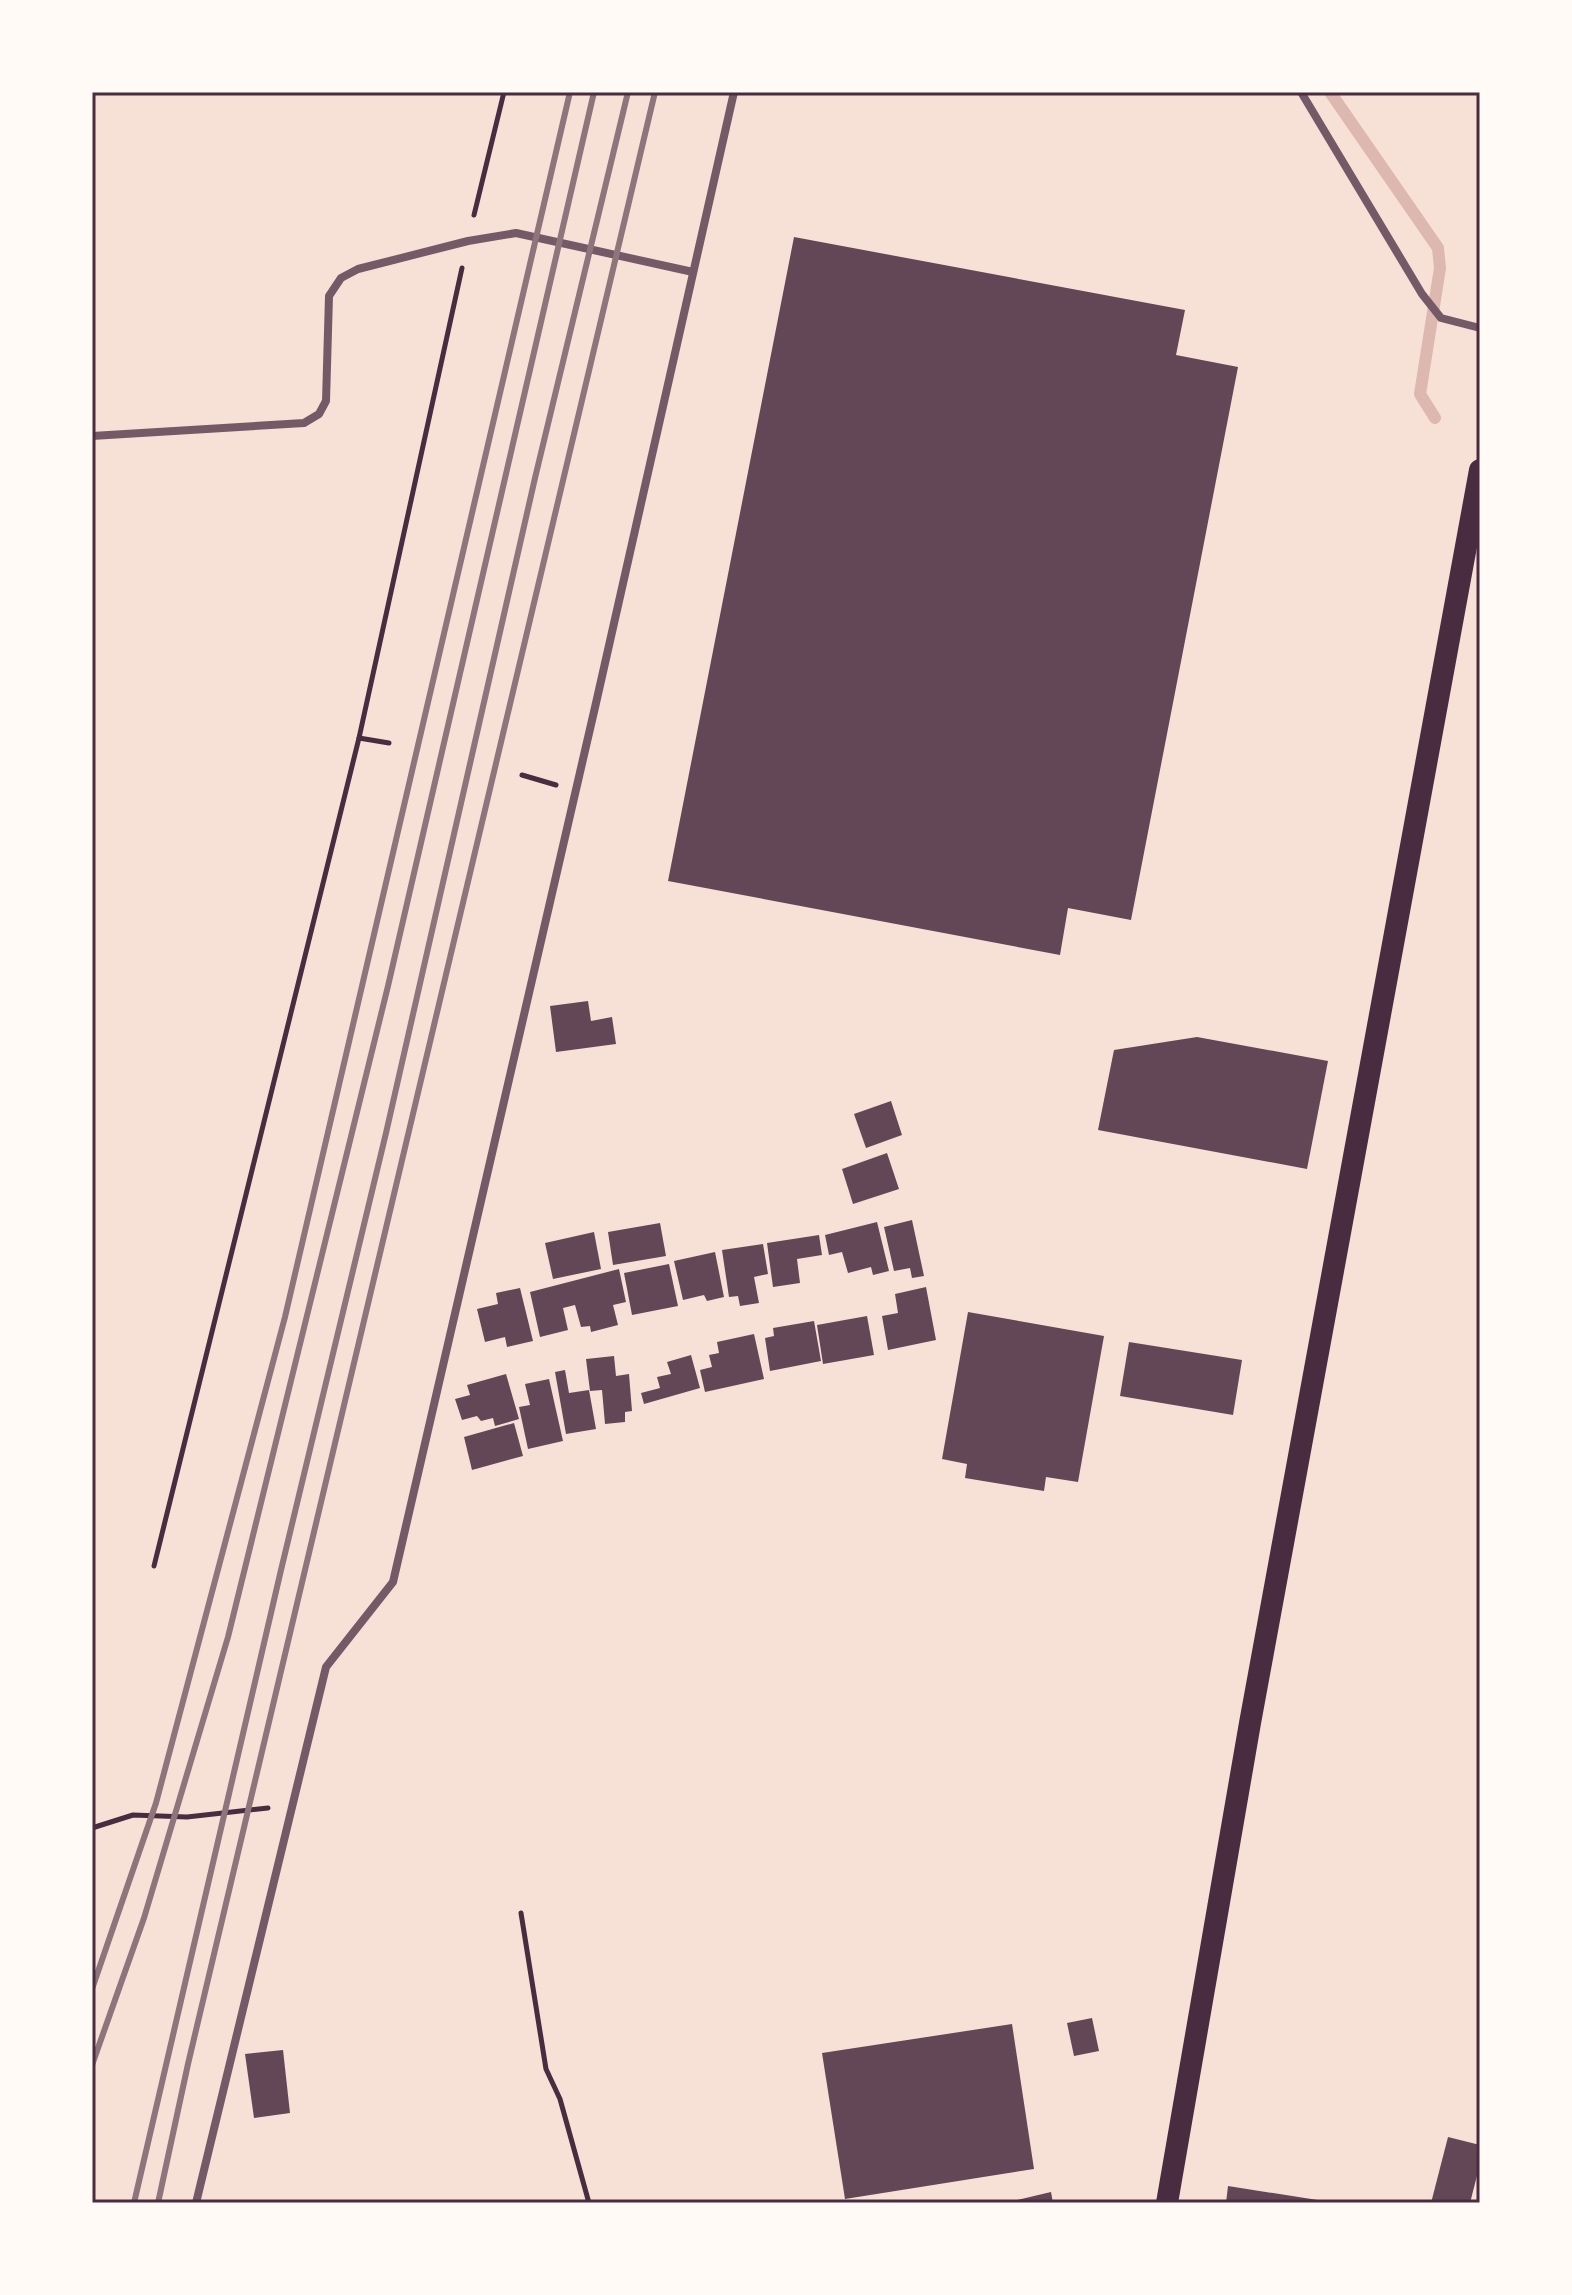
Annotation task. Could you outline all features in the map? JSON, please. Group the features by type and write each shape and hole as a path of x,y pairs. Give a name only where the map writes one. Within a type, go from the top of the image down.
{"highway":[{"path":"1167,2203 1250,1723 1480,470"}],"street":[{"path":"196,2203 326,1667 393,1582 734,92"},
{"path":"1301,92 1422,294 1441,318 1480,328"},
{"path":"92,436 304,423 319,414 326,401 329,296 341,278 358,269 468,241 516,233 693,272"}],"path":[{"path":"154,1566 359,738 468,241 504,92"},
{"path":"359,738 389,743"},
{"path":"522,775 576,791"},
{"path":"92,1828 133,1815 187,1817 276,1807"},
{"path":"521,1913 546,2069 560,2099 589,2203"}],"building":[{"path":"794,237 1185,310 1176,355 1238,367 1131,920 1068,908 1060,955 668,881"},
{"path":"588,1001 591,1021 612,1017 616,1044 556,1052 550,1006"},
{"path":"1197,1037 1328,1061 1307,1169 1098,1130 1114,1050"},
{"path":"891,1101 902,1135 866,1148 854,1114"},
{"path":"887,1153 899,1189 853,1204 842,1169"},
{"path":"912,1220 924,1276 912,1278 910,1268 894,1271 884,1227"},
{"path":"877,1222 889,1271 873,1275 871,1267 848,1273 842,1252 829,1255 825,1235"},
{"path":"660,1223 666,1256 613,1265 608,1232"},
{"path":"594,1232 601,1269 553,1279 545,1243"},
{"path":"819,1235 822,1255 797,1259 800,1283 773,1287 767,1243"},
{"path":"763,1244 768,1274 754,1277 759,1303 740,1306 738,1296 729,1297 722,1250"},
{"path":"715,1252 724,1297 707,1301 704,1295 683,1300 674,1261"},
{"path":"669,1264 678,1306 632,1315 624,1273"},
{"path":"619,1269 626,1302 613,1305 618,1325 591,1332 590,1326 581,1327 575,1305 563,1308 568,1330 540,1337 530,1292"},
{"path":"926,1287 936,1340 888,1350 882,1316 898,1313 895,1294"},
{"path":"520,1288 533,1341 507,1347 505,1337 485,1342 477,1309 498,1304 496,1293"},
{"path":"968,1312 1104,1336 1078,1482 1046,1477 1044,1491 965,1478 967,1464 942,1459"},
{"path":"867,1316 874,1355 823,1364 817,1325"},
{"path":"814,1321 821,1361 770,1371 765,1338 774,1336 773,1328"},
{"path":"754,1334 764,1379 705,1392 700,1370 712,1367 709,1355 719,1353 717,1342"},
{"path":"1129,1342 1242,1360 1233,1415 1120,1396"},
{"path":"691,1355 700,1388 644,1404 641,1393 660,1388 657,1377 671,1374 667,1362"},
{"path":"614,1356 616,1376 629,1374 632,1411 625,1412 625,1422 605,1424 602,1390 590,1391 586,1359"},
{"path":"565,1370 569,1393 589,1390 596,1429 566,1434 555,1372"},
{"path":"506,1374 519,1419 495,1426 493,1418 481,1421 477,1416 462,1420 455,1399 470,1395 467,1385"},
{"path":"549,1379 563,1441 528,1449 519,1407 530,1405 525,1384"},
{"path":"514,1423 523,1456 472,1470 464,1437"},
{"path":"1092,2018 1099,2051 1074,2056 1067,2023"},
{"path":"1012,2024 1034,2169 845,2199 822,2053"},
{"path":"283,2050 290,2113 254,2118 245,2054"},
{"path":"1448,2137 1480,2145 1480,2164 1470,2203 1431,2203"},
{"path":"1228,2186 1324,2201 1324,2203 1226,2203"},
{"path":"1051,2192 1053,2203 1009,2203 1009,2202"}],"waterway":[{"path":"1330,92 1438,248 1440,268 1420,394 1435,418"}],"railway":[{"path":"92,1989 156,1803 285,1317 570,92"},
{"path":"92,2065 144,1918 228,1637 388,986 594,92"},
{"path":"134,2203 386,1133 535,478 628,92"},
{"path":"158,2203 188,2064 655,92"}]}
